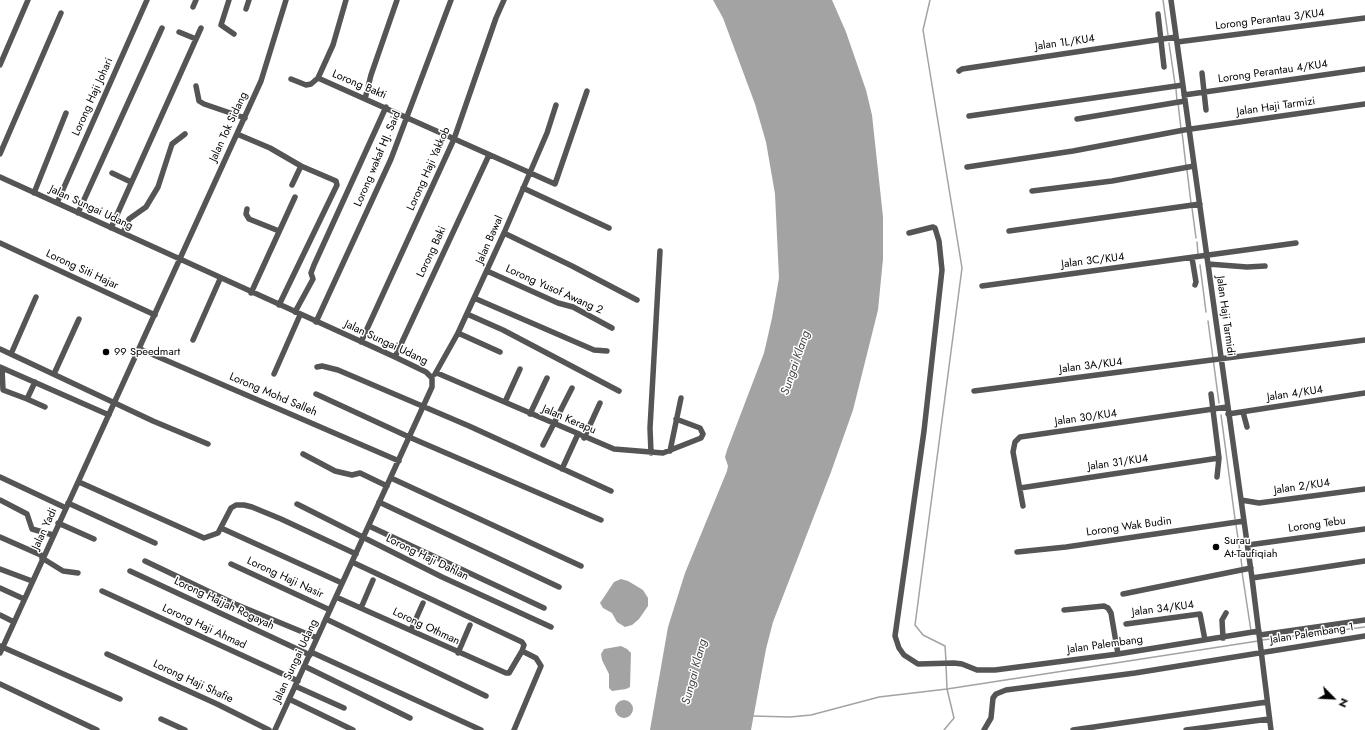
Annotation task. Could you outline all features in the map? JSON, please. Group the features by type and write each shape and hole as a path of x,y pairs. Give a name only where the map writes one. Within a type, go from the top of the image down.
{"street":[{"path":"0,65 28,0"},
{"name":"Lorong Haji Johari","path":"57,203 147,0"},
{"path":"194,7 196,0"},
{"path":"229,0 221,25 234,34"},
{"path":"246,9 249,0"},
{"name":"Jalan Tok Sidang","path":"179,260 262,81 286,0"},
{"path":"318,78 319,72 333,45 346,0"},
{"path":"365,98 371,75 397,0"},
{"name":"Lorong wakaf HJ. Said","path":"316,322 408,117 451,0"},
{"name":"Lorong Haji Yakkob","path":"361,342 454,139 496,18 504,0"},
{"name":"Jalan Haji Tarmidi","path":"1171,0 1189,130 1192,166 1200,204 1207,256 1216,360 1228,407 1248,545 1271,730"},
{"path":"0,154 61,13"},
{"path":"1158,14 1164,67"},
{"name":"Lorong Perantau 3/KU4","path":"1176,39 1365,18"},
{"path":"78,213 162,28"},
{"path":"111,228 201,28"},
{"path":"180,32 196,39"},
{"name":"Jalan 1L/KU4","path":"959,71 962,69 1162,39 1176,39"},
{"name":"Lorong Perantau 4/KU4","path":"1077,119 1184,98 1204,91 1365,69"},
{"path":"1202,73 1206,110"},
{"name":"Lorong Bakti","path":"291,79 306,85 311,84 318,78 386,107 555,184 587,91"},
{"path":"969,116 1183,85"},
{"path":"196,86 199,101 210,107 245,118"},
{"name":"Jalan Haji Tarmizi","path":"967,167 1073,151 1189,130 1365,104"},
{"name":"Jalan Bawal","path":"432,378 437,373 458,333 504,233 547,133 556,105"},
{"path":"274,374 312,279 312,269 386,107"},
{"path":"34,193 66,113"},
{"path":"123,233 129,220 146,207 158,187 172,144 185,134"},
{"path":"238,134 270,148 301,166 336,181 336,187 279,305"},
{"name":"Lorong Baki","path":"395,357 489,155"},
{"path":"292,185 301,166"},
{"path":"1032,191 1112,181 1192,166"},
{"path":"112,173 131,182"},
{"name":"Jalan Sungai Udang","path":"0,177 220,279 395,357 426,372 432,378 432,387 423,408 275,730"},
{"path":"336,187 345,196"},
{"path":"523,188 609,228"},
{"path":"251,293 295,197"},
{"path":"1010,231 1200,204"},
{"path":"246,210 246,214 249,219 279,231"},
{"name":"Jalan Palembang","path":"909,233 933,227 935,228 939,241 942,270 924,430 895,636 899,648 904,655 918,664 954,663 962,664 977,670 995,670 1118,654 1205,640 1259,635 1365,620"},
{"path":"504,233 637,300"},
{"name":"Lorong Siti Hajar","path":"0,243 155,315"},
{"name":"Jalan 3C/KU4","path":"982,286 1296,243"},
{"path":"648,453 660,251"},
{"path":"1192,258 1196,282 1195,285"},
{"name":"Jalan Yadi","path":"1,649 42,557 116,402 179,260"},
{"path":"1208,264 1247,267 1265,266"},
{"name":"Lorong Yusof Awang 2","path":"487,270 558,303 573,307 612,328"},
{"path":"193,340 220,279"},
{"path":"10,354 36,297"},
{"path":"474,298 594,350 607,351"},
{"path":"467,314 504,330 619,391"},
{"path":"54,374 79,319"},
{"path":"458,333 500,352"},
{"name":"Jalan 3A/KU4","path":"974,391 1365,340"},
{"path":"0,349 116,402 153,421 208,444"},
{"name":"Lorong Mohd Salleh","path":"140,349 399,461"},
{"path":"317,367 322,366 338,370 423,408 469,426 611,492"},
{"path":"45,407 3,390 1,367 109,415"},
{"path":"505,402 520,368"},
{"name":"Jalan Kerapu","path":"437,373 578,434 584,438 614,449 628,452 663,454 699,440 703,434 700,428 676,419"},
{"path":"530,414 547,378"},
{"path":"27,399 35,382"},
{"path":"544,445 572,388"},
{"name":"Jalan 4/KU4","path":"1228,414 1365,393"},
{"path":"316,394 409,437 601,520"},
{"path":"1211,394 1219,458 1217,477"},
{"path":"670,451 681,398"},
{"path":"584,438 600,403"},
{"name":"Jalan 30/KU4","path":"1023,506 1013,447 1017,439 1020,437 1228,407"},
{"path":"1244,412 1247,427"},
{"path":"562,469 578,434"},
{"path":"303,454 335,471 352,475 360,473 387,486"},
{"name":"Jalan 31/KU4","path":"1020,488 1219,458"},
{"path":"0,477 155,543"},
{"path":"391,478 581,566"},
{"path":"79,482 204,538 218,534 231,508 236,505 244,505 267,513 356,554"},
{"name":"Jalan 2/KU4","path":"1241,500 1259,503 1365,489"},
{"path":"0,500 27,514 32,529 53,535"},
{"path":"379,502 560,587"},
{"name":"Lorong Haji Dahlan","path":"297,504 480,595 551,627"},
{"name":"Lorong Wak Budin","path":"1017,552 1066,547 1244,521"},
{"path":"58,523 94,540"},
{"path":"369,526 544,608"},
{"path":"221,528 342,583"},
{"name":"Lorong Tebu","path":"1248,545 1365,529"},
{"path":"0,537 42,557 63,571 78,573"},
{"path":"146,561 235,604 317,638"},
{"path":"1252,578 1365,561"},
{"path":"352,562 522,642 524,645 522,651 538,660 541,666 514,730"},
{"name":"Lorong Haji Nasir","path":"231,564 330,610"},
{"path":"1123,594 1251,568"},
{"path":"0,569 32,581"},
{"name":"Lorong Hajjah Rogayah","path":"130,571 310,654 481,730"},
{"path":"361,608 373,580"},
{"path":"0,588 24,599"},
{"name":"Lorong Haji Ahmad","path":"102,591 296,683 344,708"},
{"name":"Lorong Othman","path":"336,597 507,674 522,651"},
{"path":"411,630 423,603"},
{"path":"1064,610 1104,606 1108,608 1111,613 1118,654"},
{"path":"1223,638 1221,622 1226,613"},
{"name":"Jalan 34/KU4","path":"1126,624 1200,614 1205,640"},
{"path":"0,615 14,622"},
{"path":"326,619 486,696"},
{"path":"458,653 470,625"},
{"name":"Jalan Palembang 1","path":"984,730 991,718 993,698 996,694 1006,690 1134,673 1262,651 1365,636"},
{"path":"1,649 120,699"},
{"name":"Lorong Haji Shafie","path":"107,654 217,704 269,730"},
{"path":"304,666 410,718"},
{"path":"0,684 97,730"},
{"path":"289,699 353,730"},
{"path":"1073,730 1267,702"},
{"path":"161,719 185,730"},
{"path":"1186,730 1269,719"}],"water":[{"name":"Sungai Klang","path":"713,0 832,0 846,32 866,90 872,115 883,217 883,259 878,310 853,410 831,472 773,622 766,649 751,730 650,730 668,627 685,573 727,471 728,466 725,457 764,353 779,278 775,194 766,142 755,104 723,18"},
{"path":"621,579 628,581 643,590 648,598 648,606 639,619 632,625 625,627 617,622 612,613 603,608 600,603 614,582"},
{"path":"621,646 631,653 630,687 612,691 609,688 609,674 602,660 601,654 604,649"},
{"path":"624,700 630,703 633,709 630,715 624,718 618,715 615,709 618,703"}],"waterway":[{"path":"930,0 923,30 962,268 915,625 923,635 945,646 946,661"},
{"path":"1163,0 1168,35"},
{"path":"1169,43 1175,84"},
{"path":"1176,89 1177,101"},
{"path":"1178,103 1181,129"},
{"path":"1182,132 1186,166"},
{"path":"1187,170 1191,203"},
{"path":"1192,208 1196,238"},
{"path":"1197,242 1198,254"},
{"path":"1200,265 1206,312"},
{"path":"1208,321 1219,403"},
{"path":"1221,415 1235,519"},
{"path":"1236,525 1240,552"},
{"path":"1241,559 1242,567"},
{"path":"1242,572 1251,631"},
{"path":"1262,640 1365,627"},
{"path":"753,716 790,717 811,715 879,697 947,689 1258,641"},
{"path":"944,730 954,718 947,689 946,665"}],"place":[{"name":"99 Speedmart","path":"106,352"},
{"name":"Surau At-Taufiqiah","path":"1216,547"}]}
